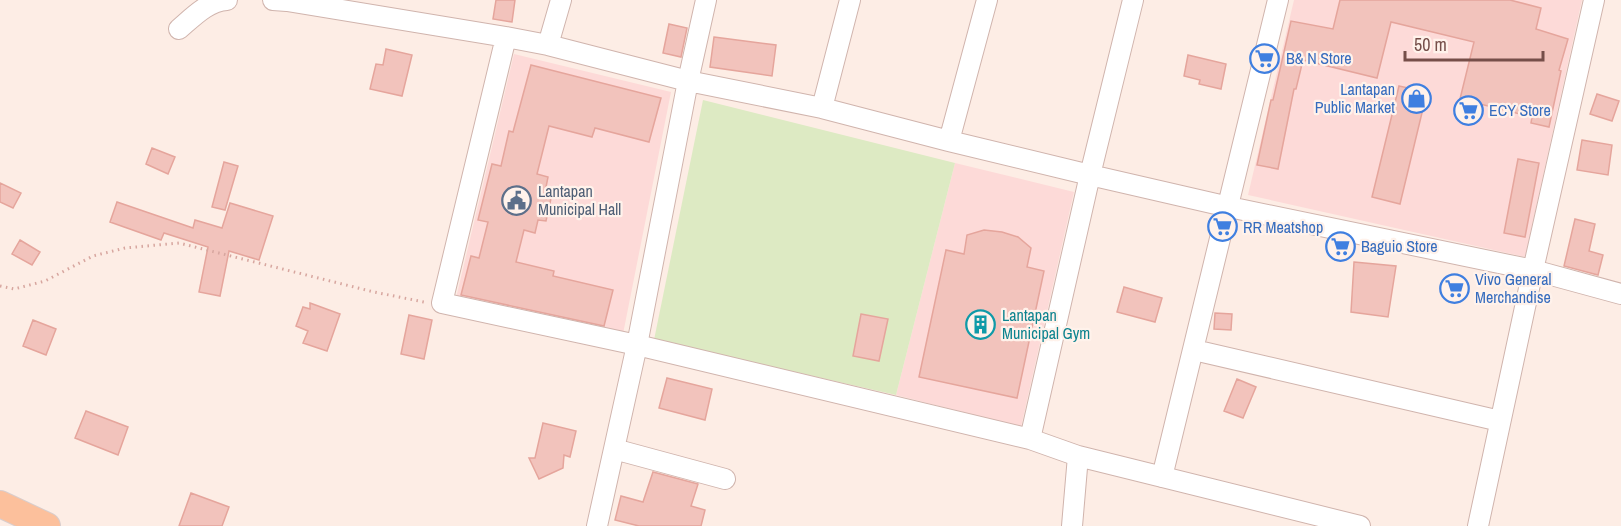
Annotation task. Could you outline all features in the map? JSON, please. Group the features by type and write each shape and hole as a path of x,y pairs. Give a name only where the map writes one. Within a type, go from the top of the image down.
{"main road":[{"path":"0,504 47,526"}],"street":[{"path":"178,29 201,10 220,0 227,0"},
{"path":"273,0 548,45 688,81 822,108 1090,175 1229,207 1533,270 1621,294"},
{"path":"548,45 561,0"},
{"path":"597,526 637,345 706,0"},
{"path":"822,108 850,0"},
{"path":"949,141 987,0"},
{"path":"1030,439 1090,175 1133,0"},
{"path":"1162,477 1278,0"},
{"path":"1478,526 1594,0"},
{"path":"506,37 442,303 637,345 1030,439 1077,456 1360,526"},
{"path":"1194,350 1500,421"},
{"path":"614,449 725,479"},
{"path":"1072,526 1077,456"}],"path":[{"path":"0,286 14,289 45,281 93,255 125,248 179,243 374,292 418,302 442,303"}],"shaded area":[{"name":"Lantapan Public Market","path":"1294,0 1582,0 1525,257 1248,195"},
{"path":"514,54 671,92 623,334 456,298"},
{"path":"955,163 1074,192 1021,427 896,395"}],"green space":[{"path":"703,100 955,163 896,395 654,340"}],"building":[{"path":"496,0 515,0 512,22 493,19"},
{"path":"1340,0 1510,0 1541,8 1536,29 1568,39 1559,70 1561,71 1549,127 1531,123 1532,117 1460,99 1474,42 1391,22 1377,78 1303,60 1296,89 1294,89 1278,169 1257,165 1291,21 1333,29"},
{"path":"669,24 687,28 681,57 663,53"},
{"path":"714,37 776,45 772,76 710,67"},
{"path":"386,49 412,55 402,96 370,89 376,64 383,65"},
{"path":"1188,55 1226,64 1221,89 1199,84 1200,80 1184,76"},
{"path":"531,65 661,98 649,142 595,128 592,137 549,126 537,174 548,177 545,192 552,194 546,221 538,220 535,233 524,230 516,262 554,271 553,276 613,290 604,326 461,295 471,256 479,258 488,222 478,220 492,164 501,166 509,131 513,132"},
{"path":"1399,86 1427,92 1400,204 1372,197"},
{"path":"1597,94 1619,101 1612,121 1590,114"},
{"path":"1582,140 1612,145 1608,175 1577,170"},
{"path":"152,148 175,157 168,174 146,164"},
{"path":"1518,159 1539,163 1525,237 1504,233"},
{"path":"224,162 238,166 225,210 212,207"},
{"path":"0,183 21,193 13,208 0,202"},
{"path":"117,202 193,228 195,220 222,228 230,203 273,216 259,260 229,251 220,296 199,292 208,247 164,233 161,240 110,222"},
{"path":"1575,219 1595,224 1589,251 1603,255 1598,275 1564,266"},
{"name":"Lantapan Municipal Gym","path":"984,230 1018,237 1031,248 1027,267 1044,271 1017,398 919,377 946,250 964,254 967,235"},
{"path":"20,240 40,252 32,265 12,254"},
{"path":"1354,262 1396,266 1388,317 1351,312"},
{"path":"1124,287 1162,298 1155,322 1117,312"},
{"path":"310,303 340,314 327,351 303,343 308,331 296,326 303,307 310,309"},
{"path":"1215,313 1232,314 1231,330 1214,329"},
{"path":"861,314 888,319 879,361 853,356"},
{"path":"409,315 432,320 424,359 401,354"},
{"path":"33,320 56,329 46,355 23,346"},
{"path":"667,378 712,389 705,420 659,408"},
{"path":"1237,379 1256,387 1243,418 1224,411"},
{"path":"86,411 128,427 118,455 75,438"},
{"path":"543,423 576,431 570,457 564,455 563,468 539,479 529,458 535,458"},
{"path":"653,472 698,484 691,506 705,510 701,526 639,526 615,520 621,496 643,502"},
{"path":"191,493 229,507 222,526 179,526"}],"place":[{"name":"B& N Store","path":"1265,58"},
{"name":"Lantapan Public Market","path":"1416,98"},
{"name":"ECY Store","path":"1468,110"},
{"name":"Lantapan Municipal Hall","path":"517,200"},
{"name":"RR Meatshop","path":"1222,227"},
{"name":"Baguio Store","path":"1340,246"},
{"name":"Vivo General Merchandise","path":"1454,288"},
{"name":"Lantapan Municipal Gym","path":"981,324"}]}
